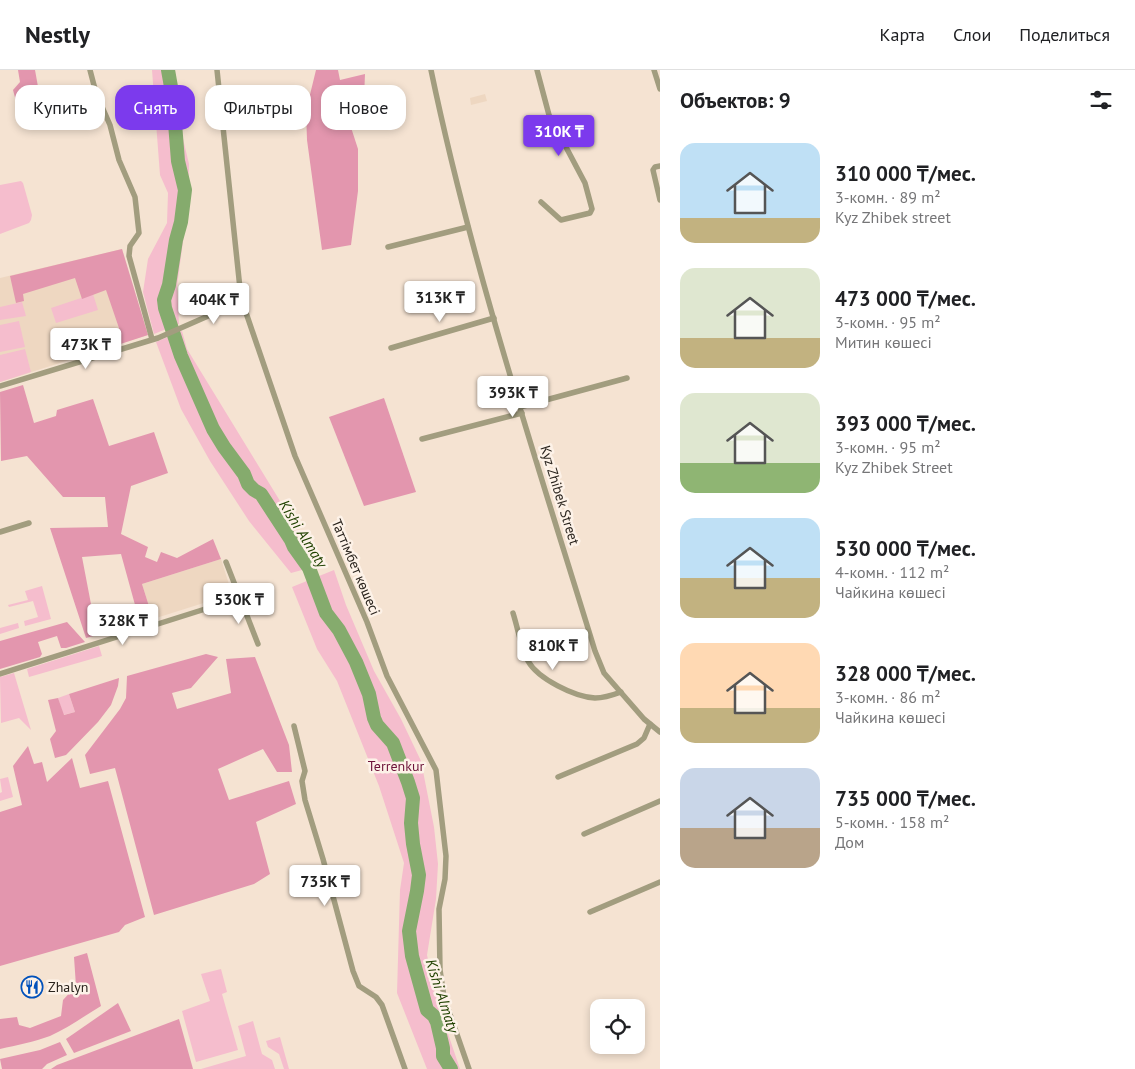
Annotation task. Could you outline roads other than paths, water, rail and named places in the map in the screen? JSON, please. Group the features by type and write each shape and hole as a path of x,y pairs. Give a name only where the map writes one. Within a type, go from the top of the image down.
{"street":[{"path":"90,70 96,92 110,126 119,160 135,197 139,233 130,246 129,256 152,339"},
{"name":"Таттімбет көшесі","path":"217,70 241,298 295,456 367,622 387,676 436,770 446,856 445,879 440,909 440,970 444,997 469,1069"},
{"name":"Kyz Zhibek Street","path":"430,70 468,227 521,410 595,651 604,673 650,724 660,732"},
{"path":"537,70 549,115 584,183 592,209 590,213 561,220 541,202"},
{"path":"654,70 660,89"},
{"path":"660,166 655,167 653,170 660,200"},
{"path":"388,247 468,227"},
{"path":"0,386 166,334 224,309 241,298"},
{"path":"391,348 494,318"},
{"path":"422,439 627,378"},
{"path":"0,532 29,523"},
{"path":"226,562 258,644"},
{"path":"0,674 240,598"},
{"path":"513,613 525,654 529,663 540,675 556,685 594,698 621,692"},
{"path":"558,776 637,744 644,738 650,724"},
{"path":"294,726 305,771 302,781 305,800 353,971 359,986 376,998 382,1005 405,1069"},
{"path":"584,834 660,801"},
{"path":"590,912 660,882"}],"waterway":[{"name":"Kіshі Almaty","path":"168,70 173,98 178,161 185,190 169,285 164,300 165,308 181,356 213,429 244,474 248,484 261,494 309,568 326,613 339,630 356,662 369,694 377,725 393,743 408,782 413,798 411,823 419,875 409,931 412,956 427,1010 434,1016 437,1022 443,1056 451,1069"}],"place":[{"name":"Zhalyn","path":"32,987"}],"park label":[{"name":"Terrenkur","path":"396,766"}]}
